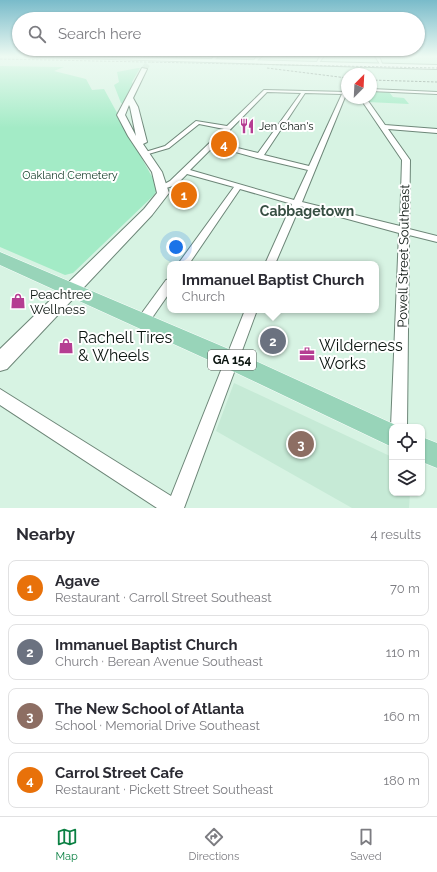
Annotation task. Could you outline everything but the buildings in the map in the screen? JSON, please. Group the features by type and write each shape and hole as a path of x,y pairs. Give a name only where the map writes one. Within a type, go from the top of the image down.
{"main road":[{"path":"0,362 148,212 163,194 163,187 145,153 134,139 121,115 131,101 140,80"},
{"path":"131,101 145,153"},
{"name":"GA 154","path":"0,258 232,360 389,434"},
{"path":"425,450 437,456"}],"street":[{"path":"377,90 437,93"},
{"path":"163,187 173,183 266,91 341,93"},
{"path":"259,156 304,92"},
{"path":"430,92 437,99"},
{"path":"271,261 341,104"},
{"name":"Powell Street Southeast","path":"367,104 406,160 399,424"},
{"path":"145,153 167,147 198,122 228,128"},
{"path":"384,127 437,131"},
{"path":"212,144 312,169"},
{"path":"185,171 297,203 437,239"},
{"path":"185,261 238,187"},
{"path":"143,321 167,287"},
{"path":"0,396 174,508 249,313"}],"shaded area":[{"path":"234,383 389,456 389,496 410,496 409,508 352,508 216,431"}],"green space":[{"name":"Oakland Cemetery","path":"0,80 86,80 92,90 104,89 157,186 157,190 154,195 73,273 65,275 0,247"},
{"path":"119,80 133,80 133,84 123,104 121,103 114,85 119,82"},
{"path":"377,91 389,92 393,97 404,98 409,104 377,102"}],"railway":[{"path":"377,80 437,82"}],"place":[{"name":"Jen Chan's","path":"247,126"},
{"name":"Carrol Street Cafe","path":"224,144"},
{"name":"Agave","path":"184,195"},
{"name":"Peachtree Wellness","path":"18,301"},
{"name":"Immanuel Baptist Church","path":"273,341"},
{"name":"Rachell Tires & Wheels","path":"66,346"},
{"name":"Wilderness Works","path":"307,354"},
{"name":"The New School of Atlanta","path":"301,444"}],"district":[{"name":"Cabbagetown","path":"307,211"}]}
